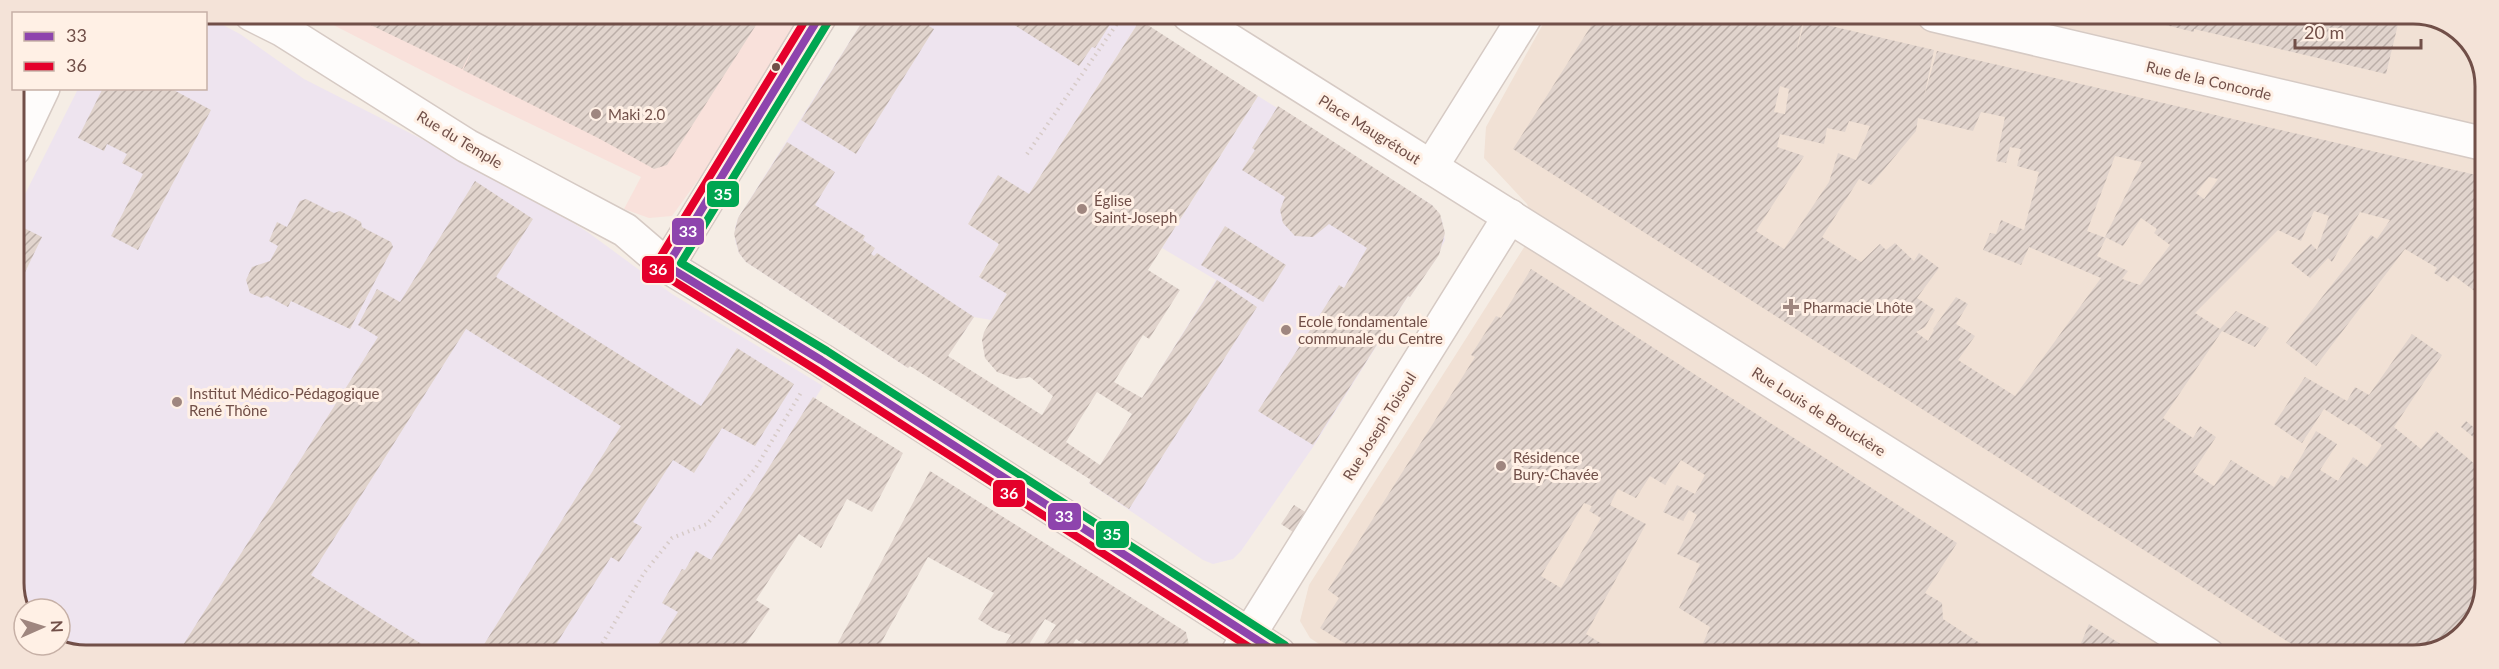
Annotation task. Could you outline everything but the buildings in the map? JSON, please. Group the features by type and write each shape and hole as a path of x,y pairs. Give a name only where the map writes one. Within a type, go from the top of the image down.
{"street":[{"name":"Rue du Temple","path":"271,24 467,146 625,230 667,266 821,360 1243,645"},
{"path":"667,266 815,24"},
{"name":"Place Maugrétout","path":"1202,24 1431,167 1520,24"},
{"name":"Rue de la Concorde","path":"1972,24 2475,142"},
{"path":"24,128 42,90"},
{"name":"Rue Louis de Brouckère","path":"1431,167 2192,645"},
{"name":"Rue Joseph Toisoul","path":"1243,645 1510,216"}],"path":[{"path":"1027,154 1118,24"},
{"path":"601,645 644,573 672,538 707,524 755,469 821,360"}],"shaded area":[{"path":"207,24 221,24 240,34 304,79 518,188 589,233 672,294 823,386 659,645 86,645 72,643 72,597 26,597 24,196 77,90 207,90"},
{"path":"331,24 797,24 716,155 672,216 649,218 624,209 641,177 462,91"},
{"path":"861,24 1137,24 1029,194 968,224 999,244 979,276 1007,294 991,320 974,317 962,335 951,328 925,342 908,368 746,262 739,253 735,240 738,218"},
{"path":"1543,24 2413,24 2429,26 2444,32 2460,45 2467,55 2475,82 2475,583 2469,610 2460,624 2444,637 2433,642 2413,645 1320,645 1310,638 1300,621 1309,585 1537,227 1527,204 1484,158 1486,127"},
{"name":"Ecole fondamentale communale du Centre","path":"1258,96 1432,205 1442,220 1445,240 1433,264 1410,297 1408,296 1313,447 1241,551 1233,559 1213,564 1203,560 1089,483 1216,280 1162,248"}],"transit line":[{"name":"36","path":"803,24 658,261 659,272 815,369 1246,645"},
{"name":"33","path":"815,24 667,266 821,360 1265,645"},
{"name":"35","path":"827,24 681,263 827,351 1285,645"}],"place":[{"name":"Maki 2.0","path":"596,114"},
{"name":"Église Saint-Joseph","path":"1082,209"},
{"name":"Pharmacie Lhôte","path":"1791,307"},
{"name":"Ecole fondamentale communale du Centre","path":"1286,330"},
{"name":"Institut Médico-Pédagogique René Thône","path":"177,402"},
{"name":"Résidence Bury-Chavée","path":"1501,466"}]}
